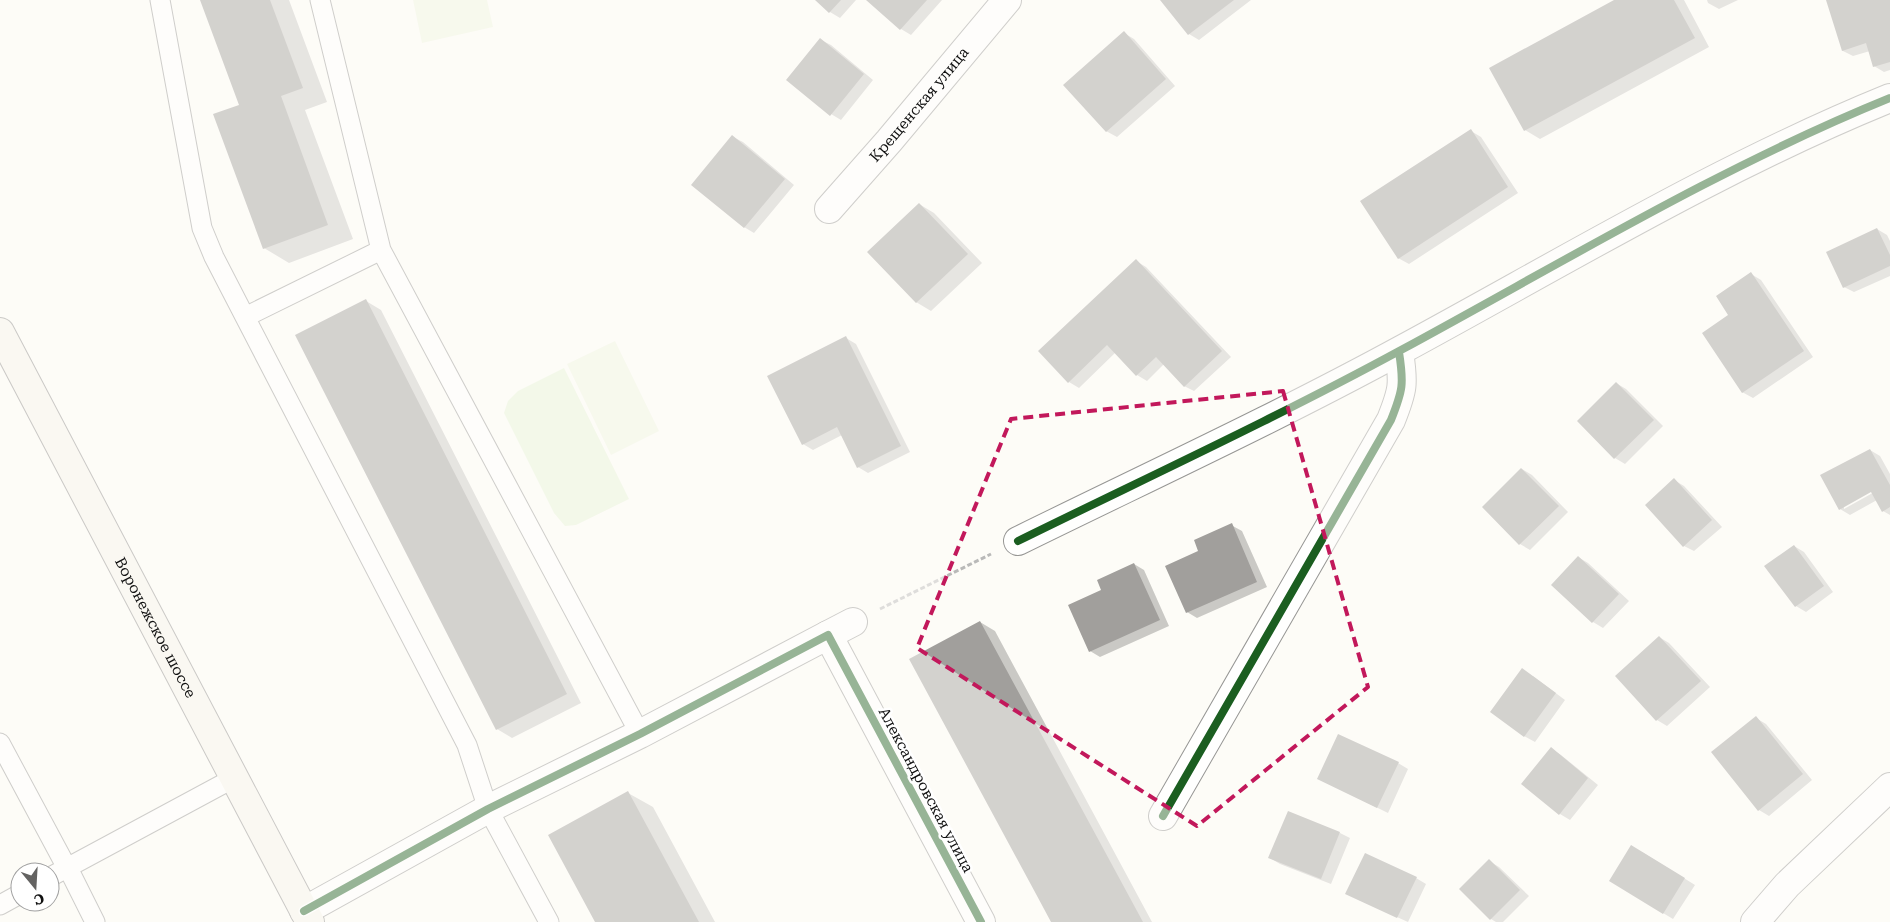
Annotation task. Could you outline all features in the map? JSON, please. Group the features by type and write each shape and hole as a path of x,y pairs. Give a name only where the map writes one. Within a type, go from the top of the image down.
{"main road":[{"name":"Воронежское шоссе","path":"0,332 307,917"}],"street":[{"name":"Крещенская улица","path":"829,209 889,141 1007,0"},
{"path":"1018,541 1399,352 1696,188 1832,122 1890,98"},
{"path":"1163,816 1391,420 1400,398 1403,378 1399,352"},
{"path":"307,917 488,810 640,734 854,622"},
{"name":"Александровская улица","path":"828,636 981,922"},
{"path":"1755,922 1788,885 1890,788"}],"lane":[{"path":"160,0 202,228 214,257 467,745 488,810 549,922"},
{"path":"320,0 381,250 640,734"},
{"path":"245,317 381,250"},
{"path":"0,743 95,922"},
{"path":"60,872 234,778"}],"path":[{"path":"854,622 1018,541"}],"highlighted area":[{"path":"1283,391 1368,687 1197,826 917,648 1011,419"}],"green space":[{"path":"413,0 487,0 493,27 422,43"},
{"path":"615,341 659,431 611,455 567,364"},
{"path":"564,368 629,499 576,525 565,526 554,513 504,413 508,401 518,391"}],"building":[{"path":"200,0 270,0 303,88 281,96 328,225 263,249 213,114 239,105"},
{"path":"815,0 841,0 829,13"},
{"path":"866,0 927,0 900,30"},
{"path":"1160,0 1234,0 1188,35"},
{"path":"1614,0 1674,0 1695,38 1524,131 1489,68"},
{"path":"1826,0 1890,0 1890,62 1873,67 1866,43 1842,51"},
{"path":"1124,31 1166,79 1106,132 1063,85"},
{"path":"820,38 864,74 830,116 786,80"},
{"path":"1471,129 1508,187 1398,259 1360,201"},
{"path":"732,135 785,179 744,228 691,185"},
{"path":"919,203 968,254 916,303 867,252"},
{"path":"1877,228 1890,255 1890,266 1843,288 1826,252"},
{"path":"1136,259 1222,351 1184,387 1156,357 1136,376 1107,345 1068,383 1038,351"},
{"path":"1751,272 1804,351 1742,393 1702,333 1728,315 1716,296"},
{"path":"366,299 567,694 496,730 295,335"},
{"path":"846,336 901,446 857,468 837,427 802,445 767,376"},
{"path":"1616,382 1654,420 1614,459 1577,421"},
{"path":"1870,449 1890,485 1890,507 1882,512 1871,492 1839,510 1820,475"},
{"path":"1521,468 1559,506 1519,545 1482,507"},
{"path":"1674,478 1712,520 1683,547 1645,505"},
{"path":"1232,523 1257,582 1186,613 1165,566 1198,551 1194,540"},
{"path":"1794,545 1824,586 1795,607 1764,566"},
{"path":"1578,556 1619,594 1592,623 1551,585"},
{"path":"1134,563 1160,620 1089,652 1068,605 1101,590 1097,580"},
{"path":"980,621 1143,922 1051,922 909,659"},
{"path":"1659,636 1701,681 1656,721 1615,676"},
{"path":"1522,668 1556,693 1524,737 1490,712"},
{"path":"1756,716 1803,774 1758,811 1711,752"},
{"path":"1338,734 1399,762 1377,808 1317,779"},
{"path":"1551,747 1588,778 1559,815 1521,784"},
{"path":"628,791 699,922 595,922 548,835"},
{"path":"1288,811 1340,832 1321,879 1268,858"},
{"path":"1631,845 1685,878 1663,914 1609,881"},
{"path":"1365,853 1417,877 1397,918 1345,894"},
{"path":"1489,859 1520,890 1490,920 1459,889"}],"cycle path":[{"path":"1018,541 1259,424 1354,375 1703,185 1827,125 1890,98"},
{"path":"1163,816 1391,420 1401,387 1402,372 1399,352"},
{"path":"304,911 488,809 640,734 828,635 981,922"}]}
